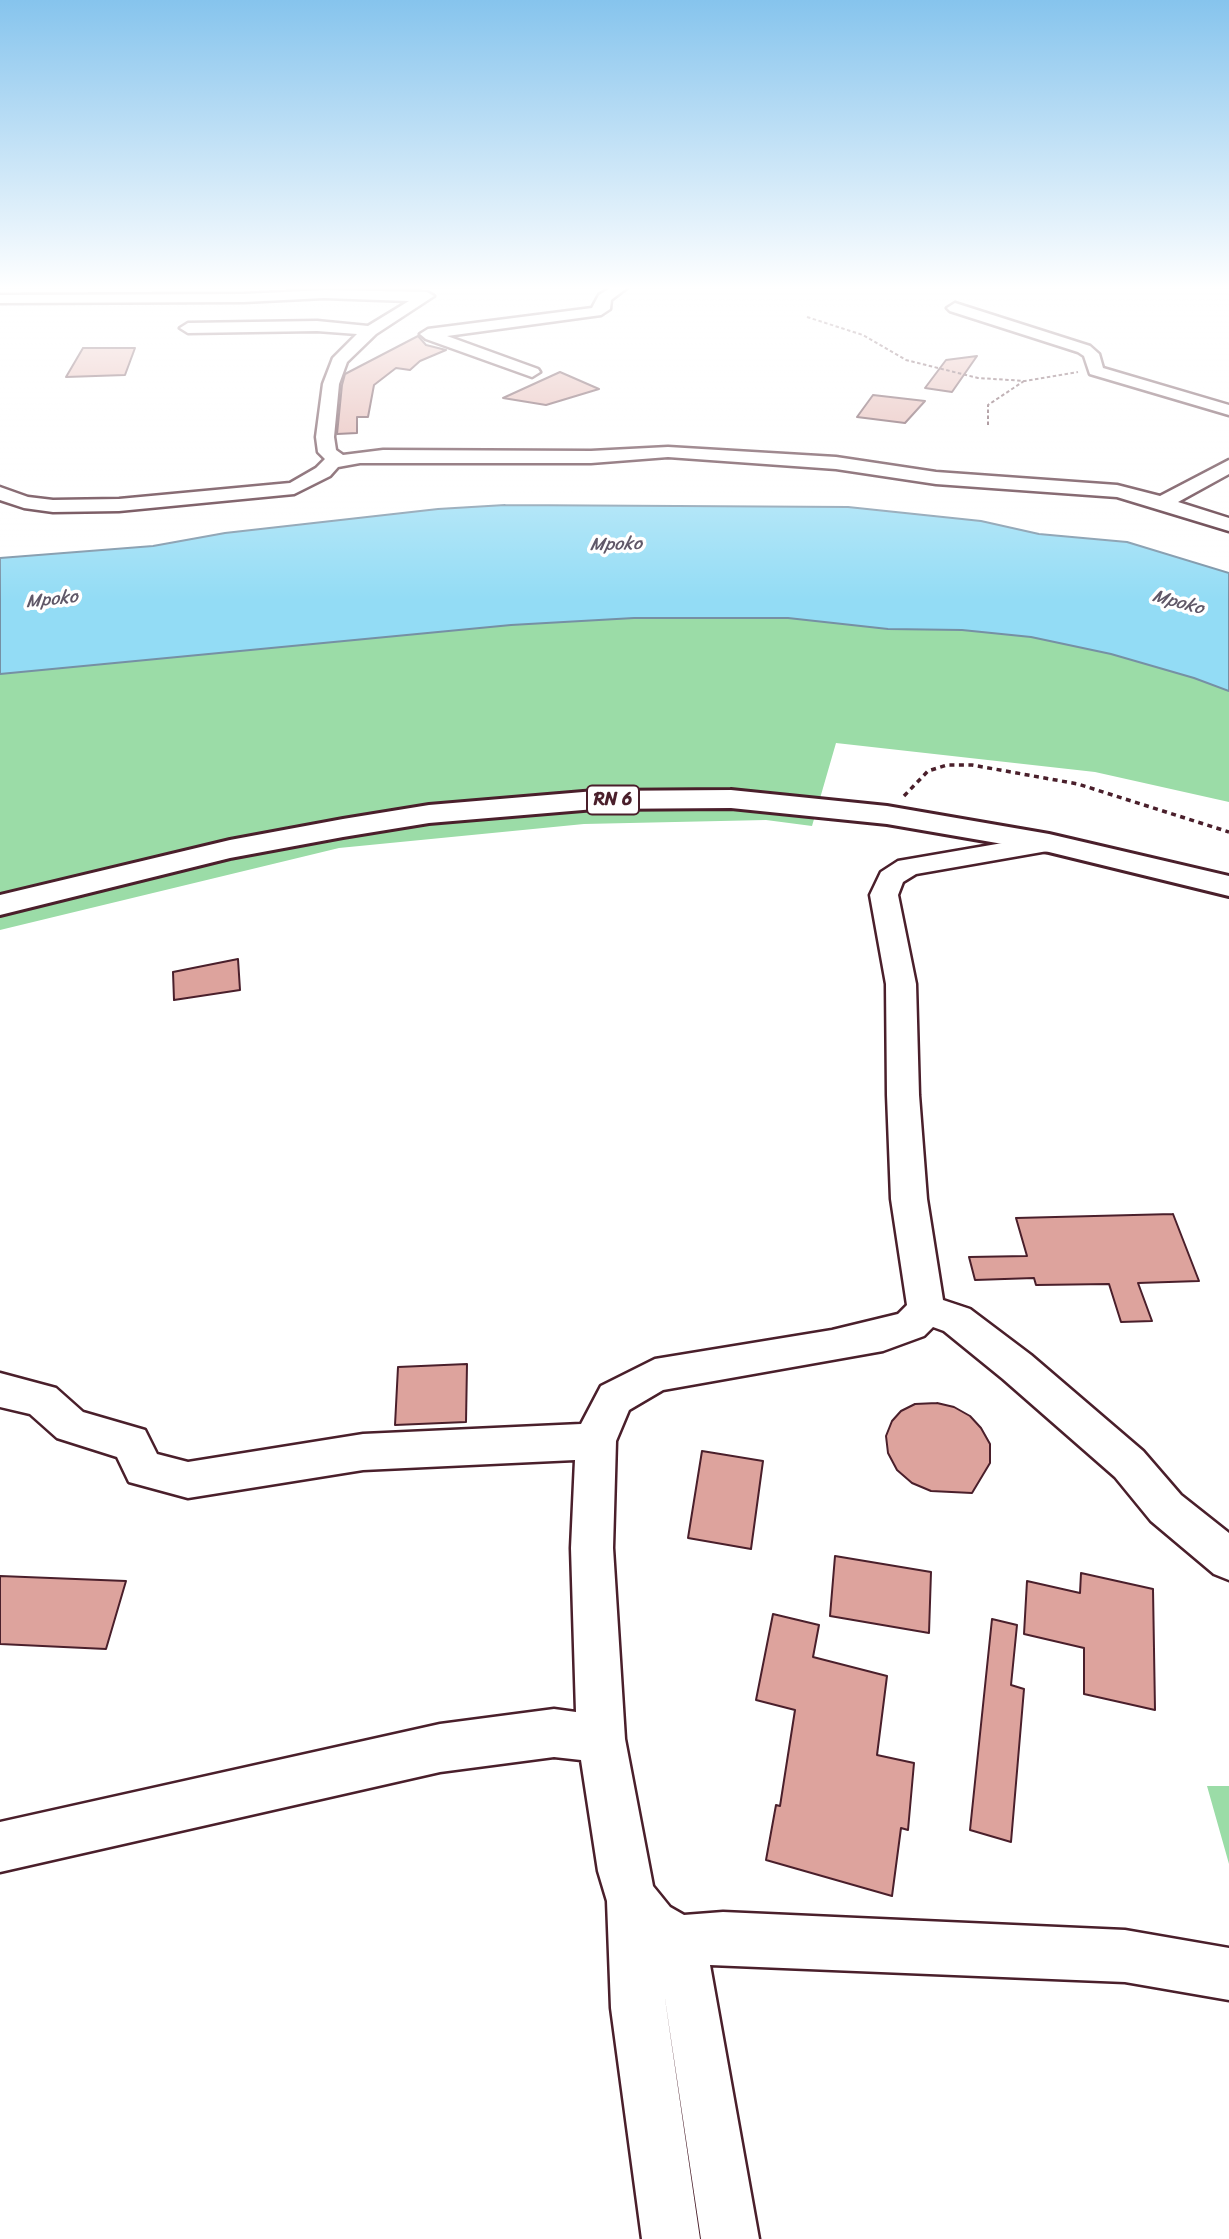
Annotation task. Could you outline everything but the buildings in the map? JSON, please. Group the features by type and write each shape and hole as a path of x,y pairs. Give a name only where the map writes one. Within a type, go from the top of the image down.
{"main road":[{"name":"RN 6","path":"0,905 230,849 429,814 595,800 732,799 801,804 887,815 1049,843 1229,886"}],"street":[{"path":"330,391 325,437 327,452 338,460"},
{"path":"1166,391 1229,410"},
{"path":"0,493 32,503 80,507 294,488 338,460 383,454 508,458 668,452 836,463 936,478 1117,491 1229,525"},
{"path":"1161,503 1229,466"},
{"path":"926,1309 909,1199 903,1095 901,984 884,895 891,878 908,867 1049,843"},
{"path":"671,2239 638,2008 632,1901 623,1871 601,1739 592,1548 596,1441 601,1422 615,1398 655,1375 681,1368 832,1346 883,1335 911,1325 926,1309"},
{"path":"926,1309 957,1320 1017,1367 1129,1464 1166,1508 1229,1560"},
{"path":"0,1390 41,1400 71,1426 131,1444 145,1469 188,1480 363,1452 596,1441"},
{"path":"0,1847 440,1748 554,1733 601,1739"},
{"path":"632,1901 652,1925 679,1941 723,1938 1125,1956 1229,1974"},
{"path":"679,1941 693,2006 730,2239"}],"path":[{"path":"988,425 988,405 1009,391"},
{"path":"887,815 928,771 947,765 972,765 1078,784 1229,832"}],"green space":[{"path":"634,618 788,618 888,629 962,630 1031,637 1111,654 1194,678 1229,691 1229,802 1095,772 836,743 812,826 766,820 584,824 339,848 0,930 0,674 511,625"},
{"path":"1207,1786 1229,1786 1229,1864"}],"water":[{"name":"Mpoko","path":"505,505 848,507 981,521 1039,534 1127,542 1229,573 1229,691 1111,654 1031,637 962,630 888,629 788,618 634,618 511,625 0,674 0,558 153,546 225,533 438,509"}]}
